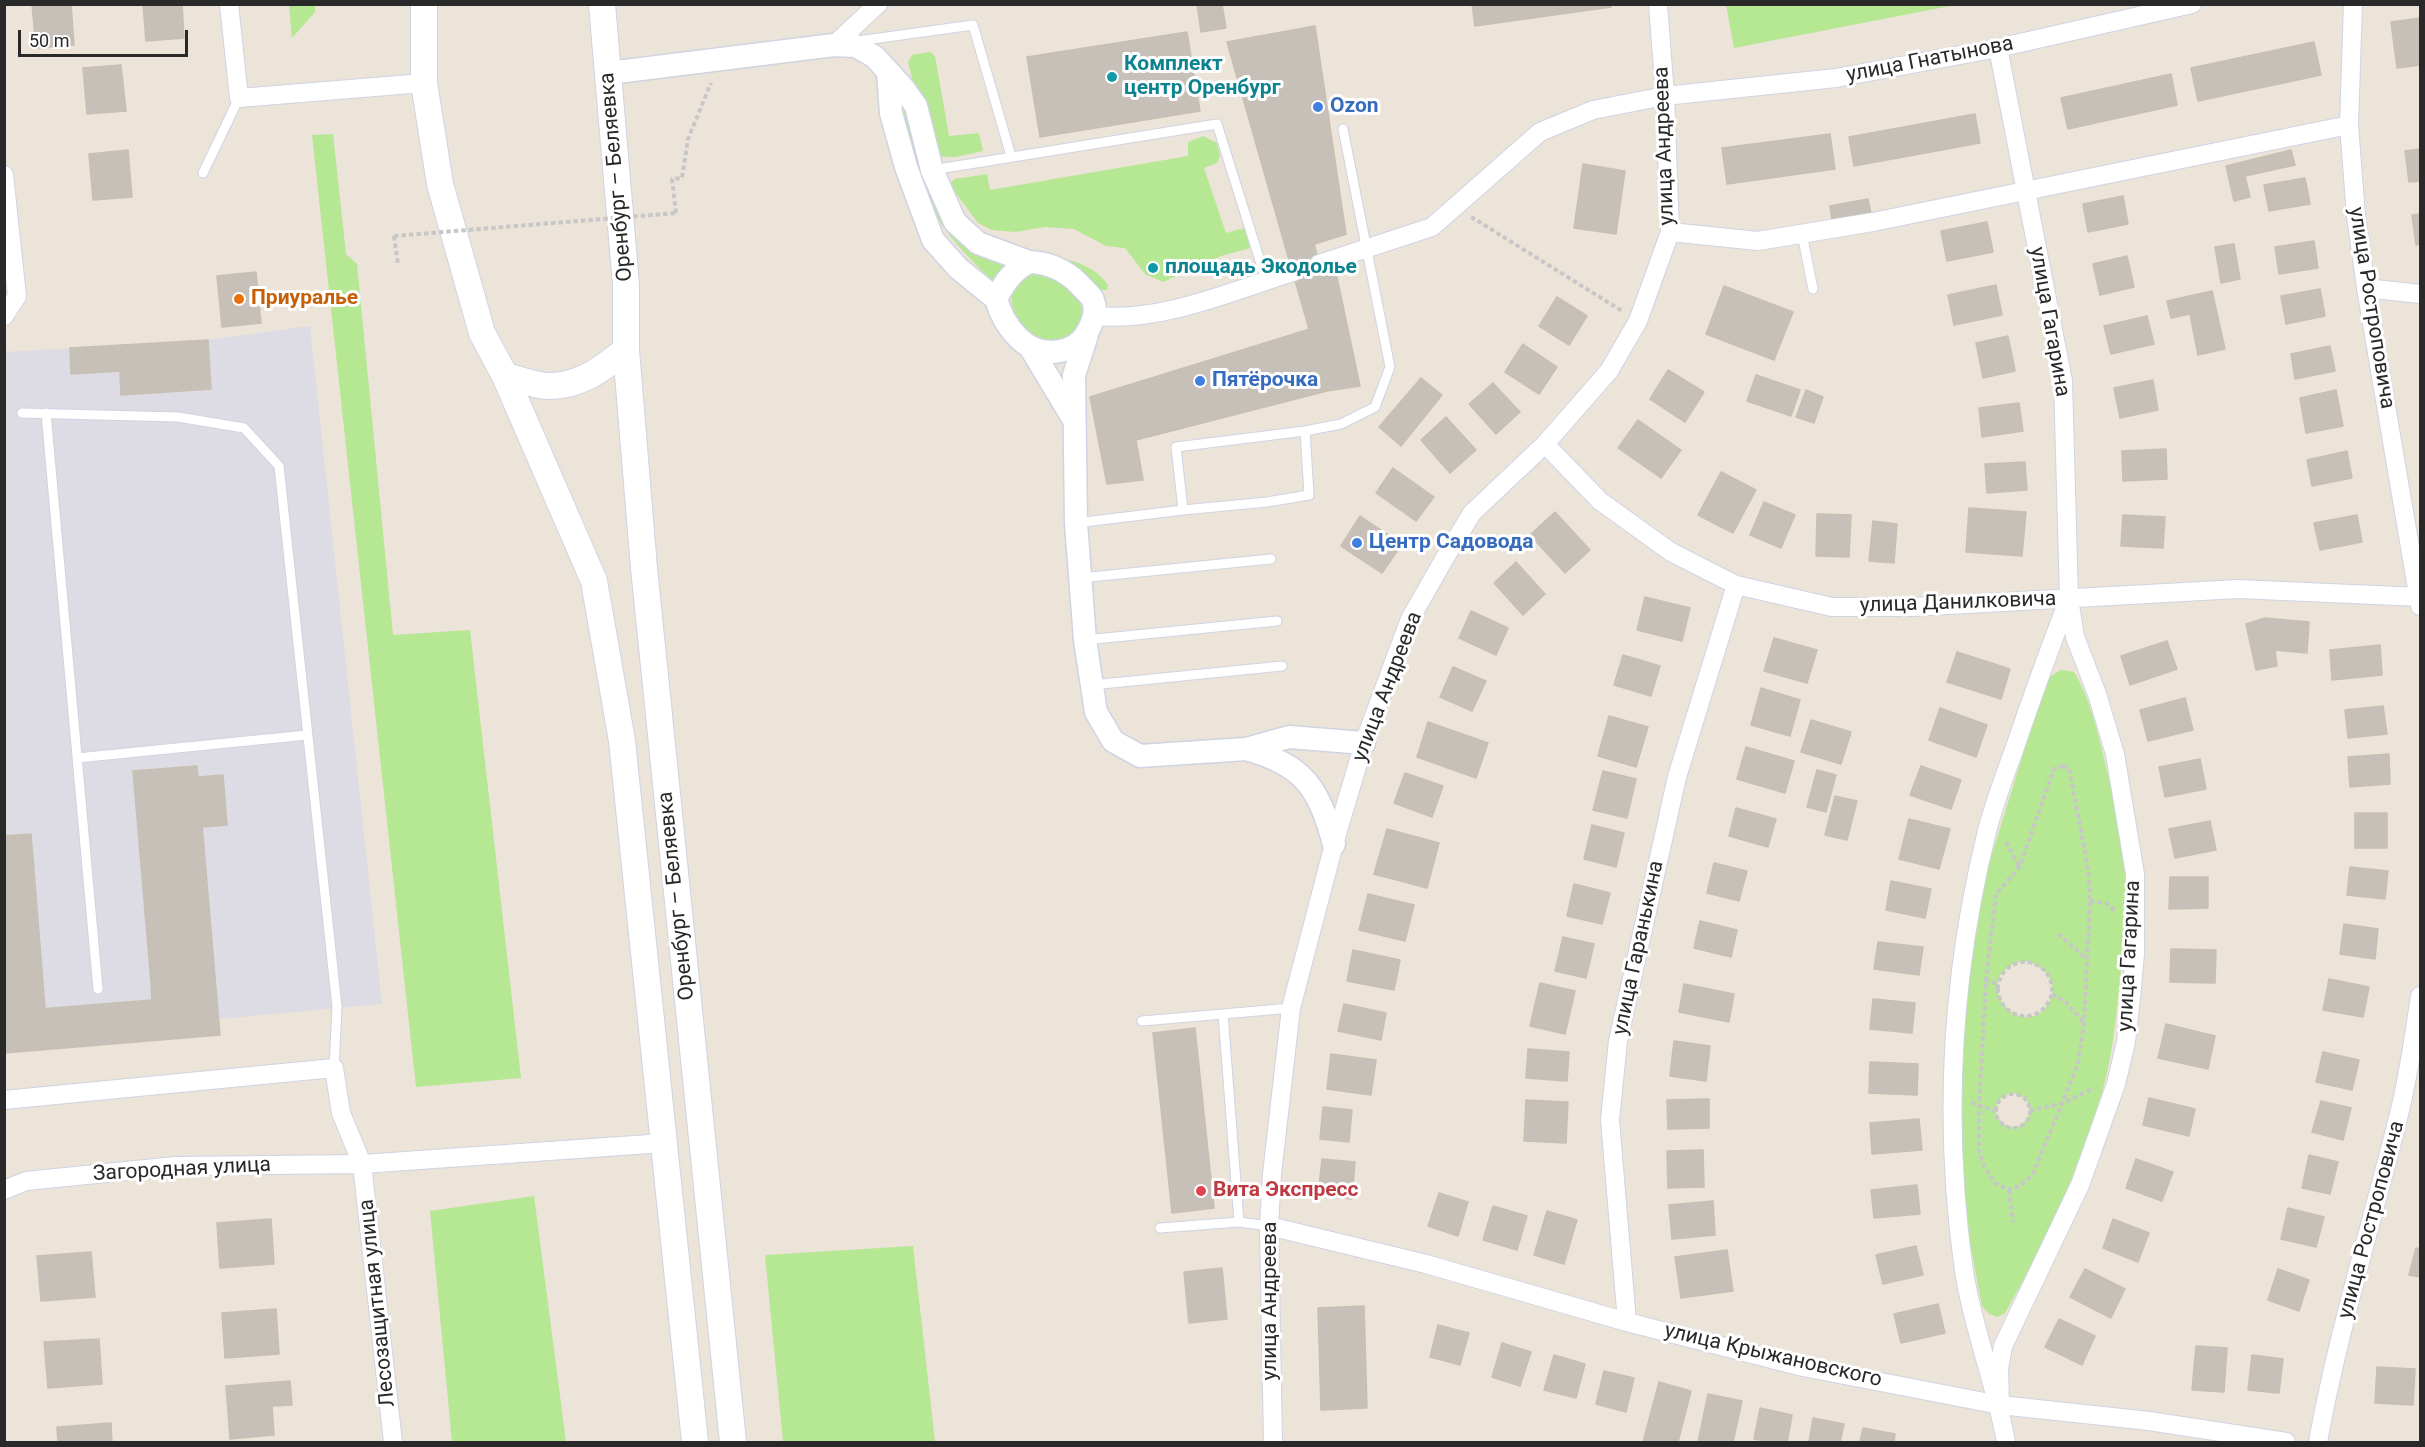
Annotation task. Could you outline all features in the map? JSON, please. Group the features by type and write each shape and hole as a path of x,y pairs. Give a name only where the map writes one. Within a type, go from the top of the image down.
{"main road":[{"name":"Оренбург – Беляевка","path":"424,4 424,83 440,184 482,333 505,376 594,581 622,741 695,1443"},
{"name":"Оренбург – Беляевка","path":"602,4 626,285 626,350 644,568 733,1443"},
{"path":"505,376 546,386 578,381 599,371 626,350"}],"street":[{"path":"229,4 239,98 424,83"},
{"path":"834,45 878,4"},
{"name":"улица Андреева","path":"1273,1443 1269,1226 1272,1174 1291,1008 1334,844 1364,743 1410,619 1466,521 1545,444 1609,371 1638,321 1670,232 1659,4"},
{"name":"улица Гнатынова","path":"1319,264 1432,227 1540,132 1593,110 1665,96 1836,78 1998,48 2192,4"},
{"name":"улица Ростроповича","path":"2353,4 2349,125 2356,216 2366,288 2420,601"},
{"path":"609,73 834,45 856,46 875,57 916,106 932,170 955,222 978,243 1029,262 1041,262 1052,266 1073,278 1092,298 1091,325 1074,375 1076,523 1085,640 1096,712 1113,741 1140,756 1246,749 1289,737 1364,743"},
{"name":"улица Гагарина","path":"1998,48 2063,381 2068,599 2074,637 2097,694 2115,754 2135,874 2135,954 2127,1042 2116,1084 2080,1185 2003,1346 1999,1369 2000,1405 2006,1443"},
{"path":"888,72 891,113 903,156 933,240 958,268 996,299 1001,316 1016,336 1030,347 1048,354 1067,350 1091,325 1115,317 1161,312 1293,272"},
{"path":"1670,232 1758,241 2026,192 2349,125"},
{"path":"4,175 17,296 4,316"},
{"path":"996,299 1004,283 1017,268 1029,262"},
{"path":"2366,288 2421,294"},
{"path":"1030,347 1074,420"},
{"name":"улица Данилковича","path":"1545,444 1600,501 1671,552 1736,585 1832,607 1912,608 2238,589 2420,601"},
{"name":"улица Гаранькина","path":"1627,1322 1610,1120 1618,1041 1677,777 1736,585"},
{"name":"улица Гагарина","path":"2000,1405 1972,1314 1960,1237 1951,1097 1954,1042 1973,892 1988,829 2068,599"},
{"path":"1246,749 1268,755 1302,775 1324,810 1334,844"},
{"name":"улица Ростроповича","path":"2318,1443 2355,1279 2400,1111 2421,996"},
{"path":"4,1100 334,1068"},
{"name":"Лесозащитная улица","path":"334,1068 341,1113 362,1164 393,1443"},
{"name":"Загородная улица","path":"4,1190 26,1181 176,1166 362,1164 664,1143"},
{"name":"улица Крыжановского","path":"1269,1226 1426,1264 1627,1322 1803,1366 2000,1405 2149,1421 2286,1443"}],"lane":[{"path":"834,45 973,25 1011,156"},
{"path":"203,172 239,98"},
{"path":"932,170 1217,124 1266,280"},
{"path":"1183,510 1176,447 1305,431 1341,424 1375,407 1390,367 1343,129"},
{"path":"1802,234 1813,290"},
{"path":"22,413 178,417 244,428 279,466 337,1007 334,1068"},
{"path":"46,413 98,989"},
{"path":"1076,523 1267,502 1309,495 1305,431"},
{"path":"1080,578 1271,559"},
{"path":"1085,640 1277,621"},
{"path":"1092,685 1282,666"},
{"path":"77,758 308,735"},
{"path":"1142,1021 1291,1008"},
{"path":"1223,1014 1239,1222"},
{"path":"1160,1228 1239,1222 1269,1226"}],"path":[{"path":"398,265 394,236 676,213 672,179 682,178 688,139 722,60"},
{"path":"1464,225 1473,218 1638,321"},
{"path":"2063,766 2069,768 2088,868 2090,901 2086,959 2084,1023 2078,1064 2032,1176 2019,1186 2008,1190 1995,1184 1979,1152 1979,1107 1986,980 1996,894 2019,868 2054,769 2063,766"},
{"path":"2058,934 2086,959"},
{"path":"2033,962 2048,974 2052,983 2052,994 2041,1011 2031,1016 2019,1016 2009,1011 2001,1003 1997,992 1998,980 2004,970 2014,963 2033,962"},
{"path":"2052,994 2067,1003 2084,1023"},
{"path":"2030,1111 2063,1103 2104,1083 2116,1084"},
{"path":"2014,1094 2026,1099 2030,1111 2026,1122 2014,1128 2002,1124 1996,1112 2001,1098 2014,1094"},
{"path":"2008,1190 2013,1222"}],"shaded area":[{"path":"310,326 382,1004 219,1019 220,1035 5,1053 5,352 208,340"}],"green space":[{"path":"1726,4 1955,5 1734,48"},
{"path":"289,5 315,5 315,12 292,38"},
{"path":"930,52 935,56 949,136 979,133 983,151 949,157 936,155 931,151 908,62 912,55"},
{"path":"904,93 932,190 1013,264 998,286 953,239 932,208 925,193 911,143 900,95"},
{"path":"333,134 346,254 357,264 393,635 470,630 521,1078 416,1087 312,135"},
{"path":"1203,136 1217,143 1220,155 1217,163 1204,168 1226,233 1245,228 1250,248 1221,256 1163,282 1145,274 1125,248 1106,246 1074,229 1045,227 1015,232 992,230 978,223 949,184 955,179 987,174 990,190 1188,156 1188,142"},
{"path":"1059,258 1092,270 1108,285 1107,290 1102,290"},
{"path":"1034,273 1046,273 1056,277 1075,294 1082,308 1084,324 1072,334 1056,341 1038,338 1029,332 1016,315 1011,295 1014,286"},
{"path":"2061,670 2074,672 2086,696 2109,779 2119,828 2126,878 2126,912 2113,1042 2095,1115 2074,1173 2049,1230 2005,1313 1998,1317 1989,1314 1982,1306 1967,1227 1959,1098 1967,974 1979,896 2049,677","holes":["2023,961 2044,970 2053,989 2048,1004 2037,1015 2024,1017 2012,1013 2003,1004 1998,992 1999,980 2006,969","2014,1093 2026,1099 2030,1111 2022,1124 2008,1127 1997,1118 1996,1108 2002,1098"]},
{"path":"534,1196 566,1442 452,1442 430,1211"},
{"path":"913,1246 935,1442 783,1442 765,1255"}],"building":[{"path":"32,4 71,4 74,45 36,48"},
{"path":"143,4 182,4 184,38 146,41"},
{"path":"1197,4 1222,4 1226,28 1201,32"},
{"path":"1472,4 1611,4 1611,7 1475,26"},
{"path":"2420,18 2420,65 2397,68 2391,22"},
{"path":"1315,26 1346,234 1287,253 1227,42"},
{"name":"Комплект центр Оренбург","path":"1187,32 1200,111 1040,137 1027,57"},
{"path":"2314,42 2321,75 2198,101 2191,68"},
{"path":"121,65 126,111 87,114 83,68"},
{"path":"2171,74 2177,105 2068,129 2061,98"},
{"path":"1975,114 1980,143 1854,166 1849,137"},
{"path":"1830,134 1835,169 1727,184 1722,148"},
{"path":"2420,149 2420,181 2409,182 2405,151"},
{"path":"128,150 132,197 93,200 89,154"},
{"path":"2291,150 2295,165 2245,176 2250,197 2234,201 2226,166"},
{"path":"1583,164 1625,171 1616,234 1574,228"},
{"path":"2305,178 2310,204 2269,211 2264,185"},
{"path":"2123,196 2128,224 2088,232 2083,204"},
{"path":"1868,199 1871,214 1832,221 1830,206"},
{"path":"2420,214 2420,244 2416,245 2412,215"},
{"path":"1987,222 1993,252 1947,261 1941,231"},
{"path":"2314,241 2318,268 2279,274 2275,247"},
{"path":"1314,244 1322,272 1335,268 1360,386 1327,391 1287,253"},
{"path":"2234,244 2240,279 2221,283 2215,247"},
{"path":"2127,256 2134,287 2100,295 2093,264"},
{"name":"Приуралье","path":"256,272 261,323 222,327 217,276"},
{"path":"1996,285 2002,315 1954,325 1948,295"},
{"path":"1724,286 1793,312 1774,360 1706,334"},
{"path":"2320,289 2325,316 2286,324 2281,296"},
{"path":"2212,291 2225,349 2198,355 2190,314 2171,318 2167,301"},
{"path":"1557,297 1587,316 1569,345 1539,326"},
{"path":"2147,316 2154,344 2111,354 2104,326"},
{"path":"1310,329 1327,391 1136,440 1143,480 1107,484 1090,397"},
{"path":"2008,336 2015,371 1983,378 1976,343"},
{"path":"208,340 211,389 121,395 120,371 71,374 70,348"},
{"path":"1523,344 1557,367 1539,394 1505,372"},
{"path":"2330,346 2335,371 2295,379 2291,354"},
{"path":"1668,370 1704,392 1685,422 1650,399"},
{"path":"1756,375 1800,390 1791,416 1747,401"},
{"path":"1421,378 1442,395 1401,446 1379,427"},
{"path":"2153,380 2158,410 2120,418 2114,388"},
{"path":"1493,383 1520,412 1496,434 1469,404"},
{"path":"1806,390 1823,397 1814,423 1796,417"},
{"path":"2336,390 2343,426 2306,433 2300,398"},
{"path":"2019,403 2023,431 1982,437 1979,408"},
{"path":"1446,417 1476,450 1450,473 1421,440"},
{"path":"1638,420 1681,450 1661,478 1618,448"},
{"path":"2166,449 2167,479 2123,481 2122,451"},
{"path":"2347,451 2352,478 2312,486 2307,460"},
{"path":"2025,462 2027,490 1987,493 1985,464"},
{"path":"1393,468 1434,497 1416,521 1376,493"},
{"path":"1721,472 1756,490 1733,533 1698,515"},
{"path":"1764,502 1795,515 1781,548 1750,535"},
{"path":"1969,508 2026,512 2022,556 1966,552"},
{"path":"1555,512 1590,550 1565,573 1530,535"},
{"path":"1817,514 1851,515 1849,557 1816,556"},
{"path":"2123,515 2165,517 2163,548 2121,546"},
{"path":"2357,515 2362,542 2320,550 2314,523"},
{"path":"1360,516 1402,544 1382,573 1341,546"},
{"path":"1873,521 1897,524 1894,563 1869,561"},
{"path":"1516,562 1545,594 1523,615 1494,583"},
{"path":"1645,597 1690,608 1682,641 1637,630"},
{"path":"1471,611 1508,628 1496,655 1459,638"},
{"path":"2265,618 2309,622 2307,653 2275,650 2277,666 2256,670 2246,624"},
{"path":"1774,638 1817,650 1807,683 1764,671"},
{"path":"2167,641 2177,669 2130,685 2121,656"},
{"path":"2380,645 2382,675 2332,680 2330,650"},
{"path":"1957,652 2010,669 2001,699 1947,682"},
{"path":"1623,655 1660,666 1651,696 1614,685"},
{"path":"1453,667 1486,681 1472,711 1440,697"},
{"path":"1761,688 1800,700 1790,736 1751,725"},
{"path":"2185,698 2193,730 2148,741 2140,710"},
{"path":"2383,706 2387,734 2348,738 2345,710"},
{"path":"1940,708 1987,725 1976,757 1929,740"},
{"path":"1609,716 1648,727 1636,767 1598,756"},
{"path":"1811,720 1851,732 1841,764 1801,752"},
{"path":"1428,722 1488,743 1476,778 1417,757"},
{"path":"1746,747 1794,761 1785,793 1737,779"},
{"path":"2389,754 2390,784 2350,787 2348,757"},
{"path":"2200,759 2206,789 2165,797 2159,767"},
{"path":"197,766 215,977 151,982 133,771"},
{"path":"1921,766 1961,780 1951,809 1910,795"},
{"path":"1817,770 1836,775 1826,812 1807,807"},
{"path":"1603,771 1636,779 1627,818 1593,810"},
{"path":"1405,773 1443,786 1432,817 1394,803"},
{"path":"223,775 227,825 203,827 199,777"},
{"path":"1835,796 1857,801 1847,840 1825,835"},
{"path":"1736,808 1776,819 1768,847 1729,836"},
{"path":"2355,813 2387,813 2387,848 2355,848"},
{"path":"1909,819 1950,829 1939,869 1899,859"},
{"path":"2210,821 2216,850 2175,858 2169,829"},
{"path":"1592,825 1624,833 1616,867 1584,859"},
{"path":"1387,829 1439,843 1427,888 1374,874"},
{"path":"31,834 45,1008 4,1012 4,836"},
{"path":"1714,863 1747,871 1739,901 1707,893"},
{"path":"2350,867 2388,871 2385,899 2347,895"},
{"path":"2170,877 2208,877 2208,908 2169,909"},
{"path":"1891,881 1931,889 1925,918 1886,910"},
{"path":"1574,884 1610,893 1602,924 1567,916"},
{"path":"1368,894 1414,905 1405,941 1359,930"},
{"path":"1700,921 1737,930 1731,957 1694,948"},
{"path":"2344,924 2378,929 2375,959 2340,954"},
{"path":"1563,937 1594,944 1586,978 1555,971"},
{"path":"1878,942 1923,947 1919,975 1874,969"},
{"path":"2171,949 2216,950 2215,983 2170,982"},
{"path":"1353,950 1400,960 1394,990 1347,981"},
{"path":"215,977 220,1035 4,1053 4,1012 152,1000 151,982"},
{"path":"2329,979 2369,987 2363,1017 2323,1010"},
{"path":"1540,983 1575,991 1565,1034 1530,1026"},
{"path":"1684,984 1734,994 1729,1022 1679,1012"},
{"path":"1873,999 1915,1003 1912,1033 1870,1029"},
{"path":"1344,1004 1386,1013 1381,1040 1338,1031"},
{"path":"2166,1024 2215,1036 2208,1069 2158,1058"},
{"path":"1195,1028 1214,1208 1172,1213 1153,1033"},
{"path":"1674,1041 1710,1046 1706,1081 1670,1076"},
{"path":"1528,1049 1569,1052 1567,1081 1526,1078"},
{"path":"2323,1052 2359,1060 2352,1090 2316,1082"},
{"path":"1331,1054 1376,1060 1371,1095 1327,1089"},
{"path":"1870,1062 1918,1064 1917,1095 1869,1093"},
{"path":"2149,1098 2195,1109 2189,1136 2143,1125"},
{"path":"1709,1099 1709,1128 1668,1129 1667,1100"},
{"path":"1526,1100 1568,1102 1566,1143 1524,1141"},
{"path":"2321,1101 2351,1108 2343,1140 2312,1132"},
{"path":"1323,1107 1352,1110 1349,1142 1320,1139"},
{"path":"1919,1119 1922,1150 1872,1154 1870,1123"},
{"path":"1703,1150 1704,1187 1668,1188 1667,1151"},
{"path":"2309,1155 2338,1162 2330,1194 2302,1188"},
{"path":"1322,1159 1355,1162 1352,1199 1318,1196"},
{"path":"2136,1159 2173,1172 2162,1201 2126,1188"},
{"path":"1917,1185 1920,1214 1874,1218 1871,1190"},
{"path":"1439,1193 1468,1202 1458,1236 1428,1226"},
{"path":"1713,1201 1715,1235 1672,1239 1669,1205"},
{"path":"1493,1206 1527,1216 1517,1250 1483,1240"},
{"path":"2288,1208 2324,1217 2316,1247 2281,1239"},
{"path":"1547,1211 1577,1220 1564,1264 1534,1255"},
{"path":"271,1219 274,1264 220,1268 217,1223"},
{"path":"2113,1219 2149,1233 2138,1262 2103,1248"},
{"path":"1916,1246 1923,1275 1883,1284 1876,1255"},
{"path":"2416,1248 2420,1249 2420,1277 2409,1275"},
{"path":"1727,1250 1733,1291 1681,1298 1675,1257"},
{"path":"91,1252 95,1297 41,1301 37,1256"},
{"path":"1222,1268 1227,1319 1189,1323 1184,1272"},
{"path":"2085,1269 2125,1289 2111,1318 2070,1297"},
{"path":"2278,1269 2309,1280 2299,1311 2268,1300"},
{"path":"1938,1304 1945,1333 1901,1343 1894,1314"},
{"path":"1364,1306 1367,1408 1321,1410 1318,1308"},
{"path":"276,1309 279,1354 225,1358 222,1313"},
{"path":"2059,1319 2095,1336 2082,1365 2045,1347"},
{"path":"1438,1325 1469,1333 1460,1365 1430,1357"},
{"path":"99,1339 102,1384 48,1388 44,1342"},
{"path":"1502,1343 1531,1352 1520,1386 1492,1377"},
{"path":"2196,1346 2227,1348 2224,1392 2192,1390"},
{"path":"1554,1355 1585,1364 1576,1398 1544,1390"},
{"path":"2252,1355 2283,1359 2279,1393 2248,1390"},
{"path":"2377,1367 2415,1369 2413,1405 2375,1403"},
{"path":"1604,1371 1634,1378 1626,1412 1596,1404"},
{"path":"290,1381 292,1405 272,1406 274,1435 230,1439 226,1386"},
{"path":"1659,1382 1691,1391 1678,1442 1643,1442"},
{"path":"1708,1394 1742,1401 1733,1442 1698,1442"},
{"path":"1760,1408 1792,1415 1787,1442 1754,1439"},
{"path":"1813,1418 1844,1424 1840,1442 1809,1442"},
{"path":"111,1423 112,1442 58,1442 57,1427"},
{"path":"1863,1428 1895,1434 1894,1442 1860,1442"}],"tunnel":[{"path":"1293,272 1319,264"}],"place":[{"name":"Комплект центр Оренбург","path":"1112,77"},
{"name":"Ozon","path":"1318,107"},
{"name":"площадь Экодолье","path":"1153,268"},
{"name":"Приуралье","path":"239,299"},
{"name":"Пятёрочка","path":"1200,381"},
{"name":"Центр Садовода","path":"1357,543"},
{"name":"Вита Экспресс","path":"1201,1191"}]}
